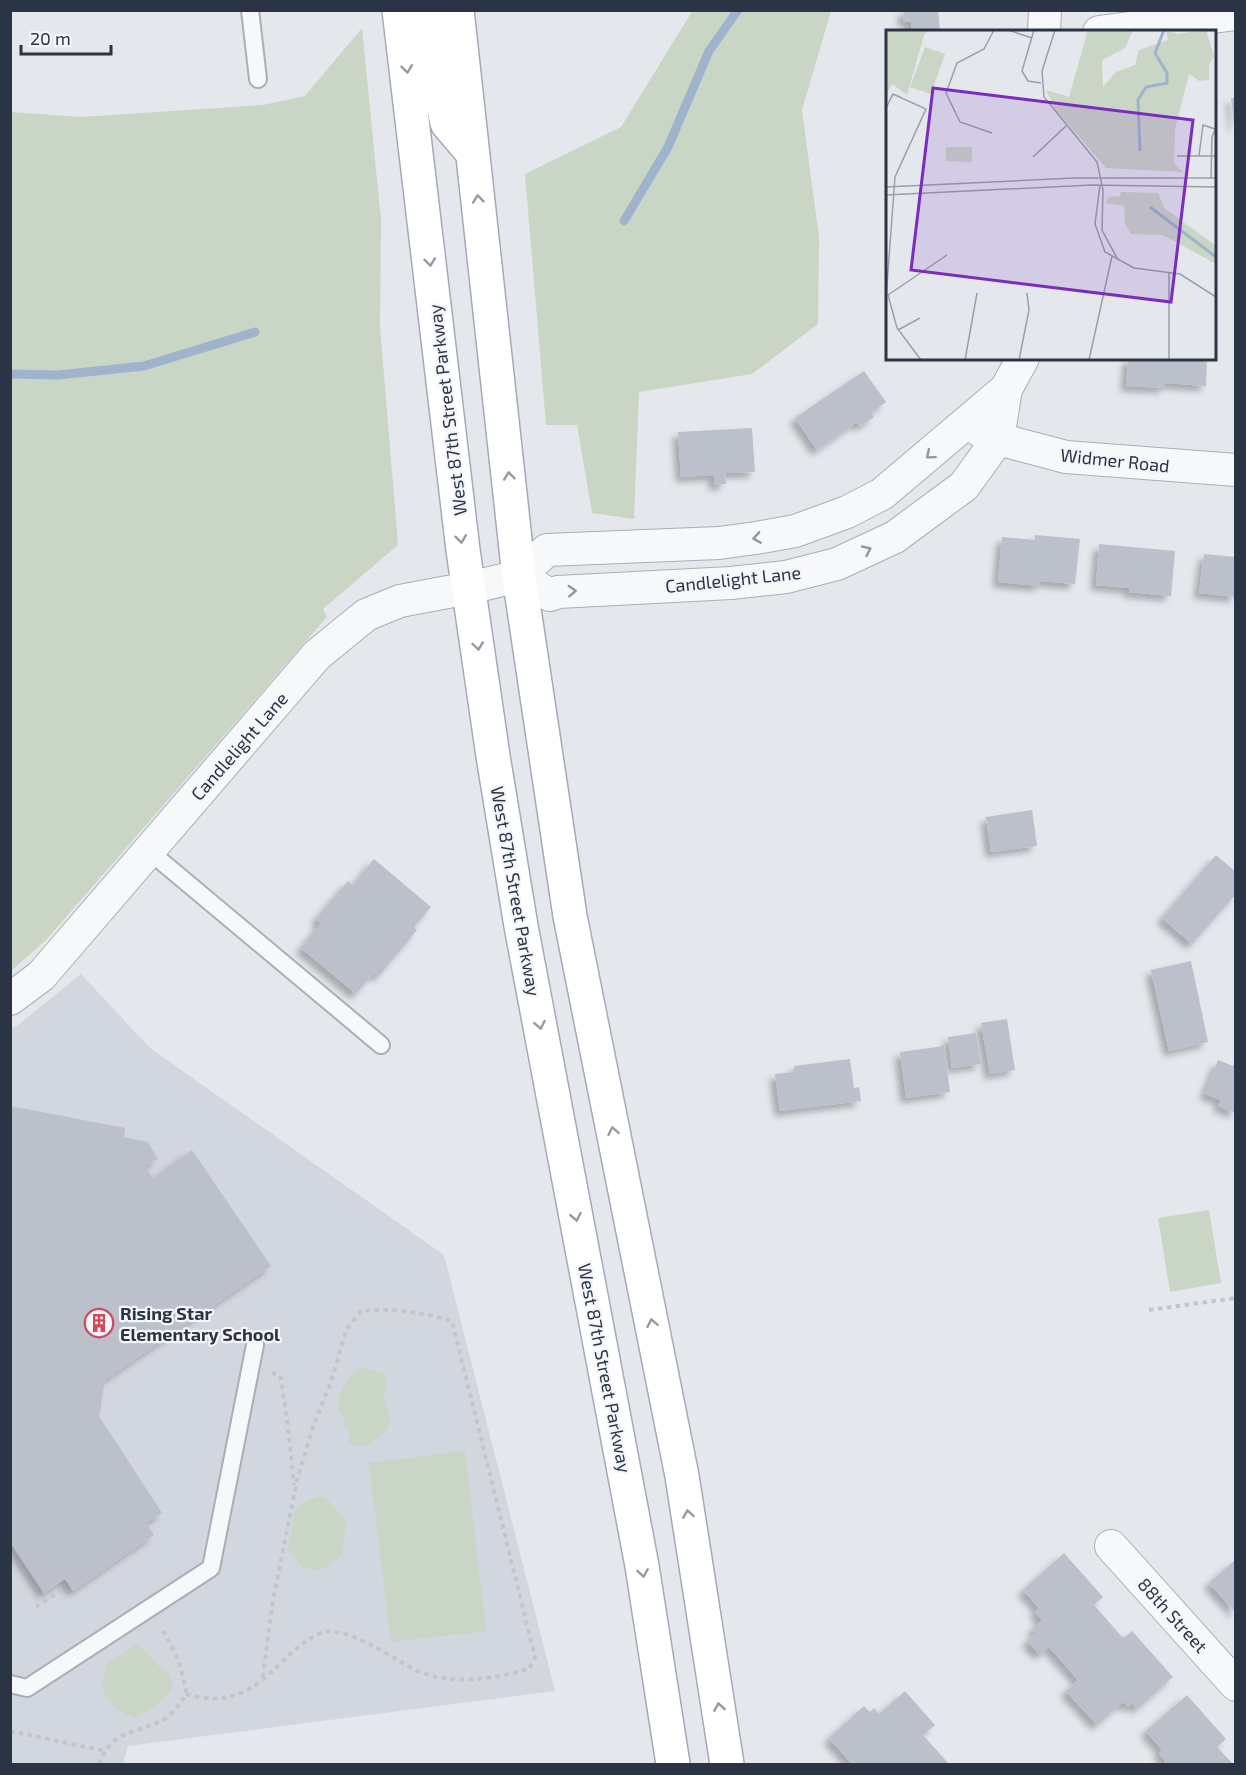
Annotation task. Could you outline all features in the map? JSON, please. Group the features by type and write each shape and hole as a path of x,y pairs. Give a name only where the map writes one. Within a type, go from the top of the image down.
{"main road":[{"name":"West 87th Street Parkway","path":"399,10 463,550 521,926 642,1566 673,1764"},
{"path":"432,10 447,123 473,153"},
{"path":"457,10 519,576 570,916 682,1476 727,1764"}],"street":[{"path":"1044,30 1045,10"},
{"path":"1114,30 1236,14"},
{"name":"Candlelight Lane","path":"519,576 550,595 558,592 731,583 786,577 837,564 895,537 964,486 998,439 1006,389 1022,360"},
{"name":"Candlelight Lane","path":"10,999 41,976 317,655 366,615 400,601 519,576 547,550 719,543 795,531 847,512 882,494 1006,389"},
{"name":"Widmer Road","path":"963,424 998,439 1066,458 1236,470"},
{"path":"820,522 837,564"},
{"name":"88th Street","path":"1111,1546 1236,1685"}],"lane":[{"path":"250,10 258,79"},
{"path":"149,850 381,1045"},
{"path":"10,1684 27,1688 211,1568 255,1345"}],"path":[{"path":"1149,1310 1236,1298"},
{"path":"186,1694 206,1700 232,1697 262,1682 306,1640 326,1631 360,1640 387,1652 410,1667 435,1677 469,1680 528,1670 535,1657 452,1321 386,1309 361,1311 346,1330 295,1488 273,1600 262,1682"},
{"path":"280,1375 295,1488"},
{"path":"36,1607 64,1589"},
{"path":"99,1764 105,1751 118,1737 161,1721 177,1708 186,1694 183,1672 161,1628"},
{"path":"10,1731 105,1751"}],"shaded area":[{"path":"81,974 150,1048 444,1255 555,1691 128,1746 123,1764 11,1764 10,1029 17,1026"}],"green space":[{"path":"693,10 831,11 802,110 819,237 818,324 752,374 639,392 634,519 592,513 577,425 546,425 525,174 621,127"},
{"path":"362,28 381,220 380,327 398,545 323,609 327,617 46,940 11,971 11,112 81,117 263,105 305,96"},
{"path":"1209,1210 1221,1283 1170,1292 1158,1218"},
{"path":"360,1367 384,1374 386,1385 384,1400 390,1421 376,1440 357,1446 349,1442 349,1431 343,1425 345,1418 338,1410 344,1386"},
{"path":"465,1451 486,1631 391,1642 369,1463"},
{"path":"319,1496 327,1499 346,1521 342,1555 317,1571 303,1567 288,1551 295,1509"},
{"path":"136,1645 148,1653 158,1666 167,1671 172,1679 172,1686 163,1699 135,1718 117,1710 106,1696 101,1684 108,1663"}],"building":[{"path":"903,10 938,10 940,30 911,30 911,22 904,22"},
{"path":"1231,98 1236,98 1236,125 1234,125"},
{"path":"1128,360 1207,360 1206,386 1165,383 1165,388 1126,386"},
{"path":"864,371 886,402 871,413 874,417 860,426 857,422 817,450 795,418"},
{"path":"752,428 755,472 725,473 726,484 714,485 714,475 681,477 678,432"},
{"path":"1035,535 1080,539 1075,584 1040,581 1040,586 998,582 1002,537 1035,540"},
{"path":"1099,544 1175,551 1171,596 1129,592 1129,588 1096,585"},
{"path":"1204,554 1236,557 1236,597 1199,593"},
{"path":"1032,810 1037,846 991,852 986,817"},
{"path":"1216,855 1236,872 1236,894 1192,944 1162,918"},
{"path":"374,859 431,907 414,927 417,930 378,977 374,973 356,994 301,948 321,923 316,919 348,881 353,885"},
{"path":"1191,961 1208,1042 1169,1051 1151,970"},
{"path":"1007,1019 1015,1070 990,1074 981,1023"},
{"path":"976,1033 981,1064 952,1068 948,1037"},
{"path":"944,1046 950,1092 906,1098 900,1052"},
{"path":"850,1059 854,1088 859,1087 861,1101 780,1111 775,1074 794,1072 794,1066"},
{"path":"1218,1060 1233,1066 1236,1060 1236,1113 1218,1106 1221,1100 1205,1094"},
{"name":"Rising Star Elementary School","path":"10,1106 125,1128 124,1137 148,1142 158,1159 145,1166 153,1178 192,1150 271,1266 105,1380 99,1416 162,1513 146,1523 154,1535 73,1591 65,1579 44,1593 10,1542"},
{"path":"1064,1553 1103,1597 1094,1605 1123,1638 1132,1631 1173,1677 1137,1709 1132,1703 1128,1707 1123,1702 1097,1725 1066,1691 1078,1680 1049,1647 1040,1655 1027,1641 1036,1633 1033,1629 1042,1620 1035,1612 1039,1608 1023,1590"},
{"path":"1236,1559 1236,1613 1209,1583"},
{"path":"905,1691 935,1725 923,1735 949,1764 852,1764 829,1738 864,1706 870,1712 874,1708 879,1714"},
{"path":"1187,1695 1226,1739 1217,1747 1233,1764 1162,1764 1166,1762 1159,1753 1162,1750 1146,1731"}],"waterway":[{"path":"624,221 668,147 709,51 738,10"},
{"path":"10,374 58,375 144,366 255,332"}],"place":[{"name":"Rising Star Elementary School","path":"99,1323"}]}
